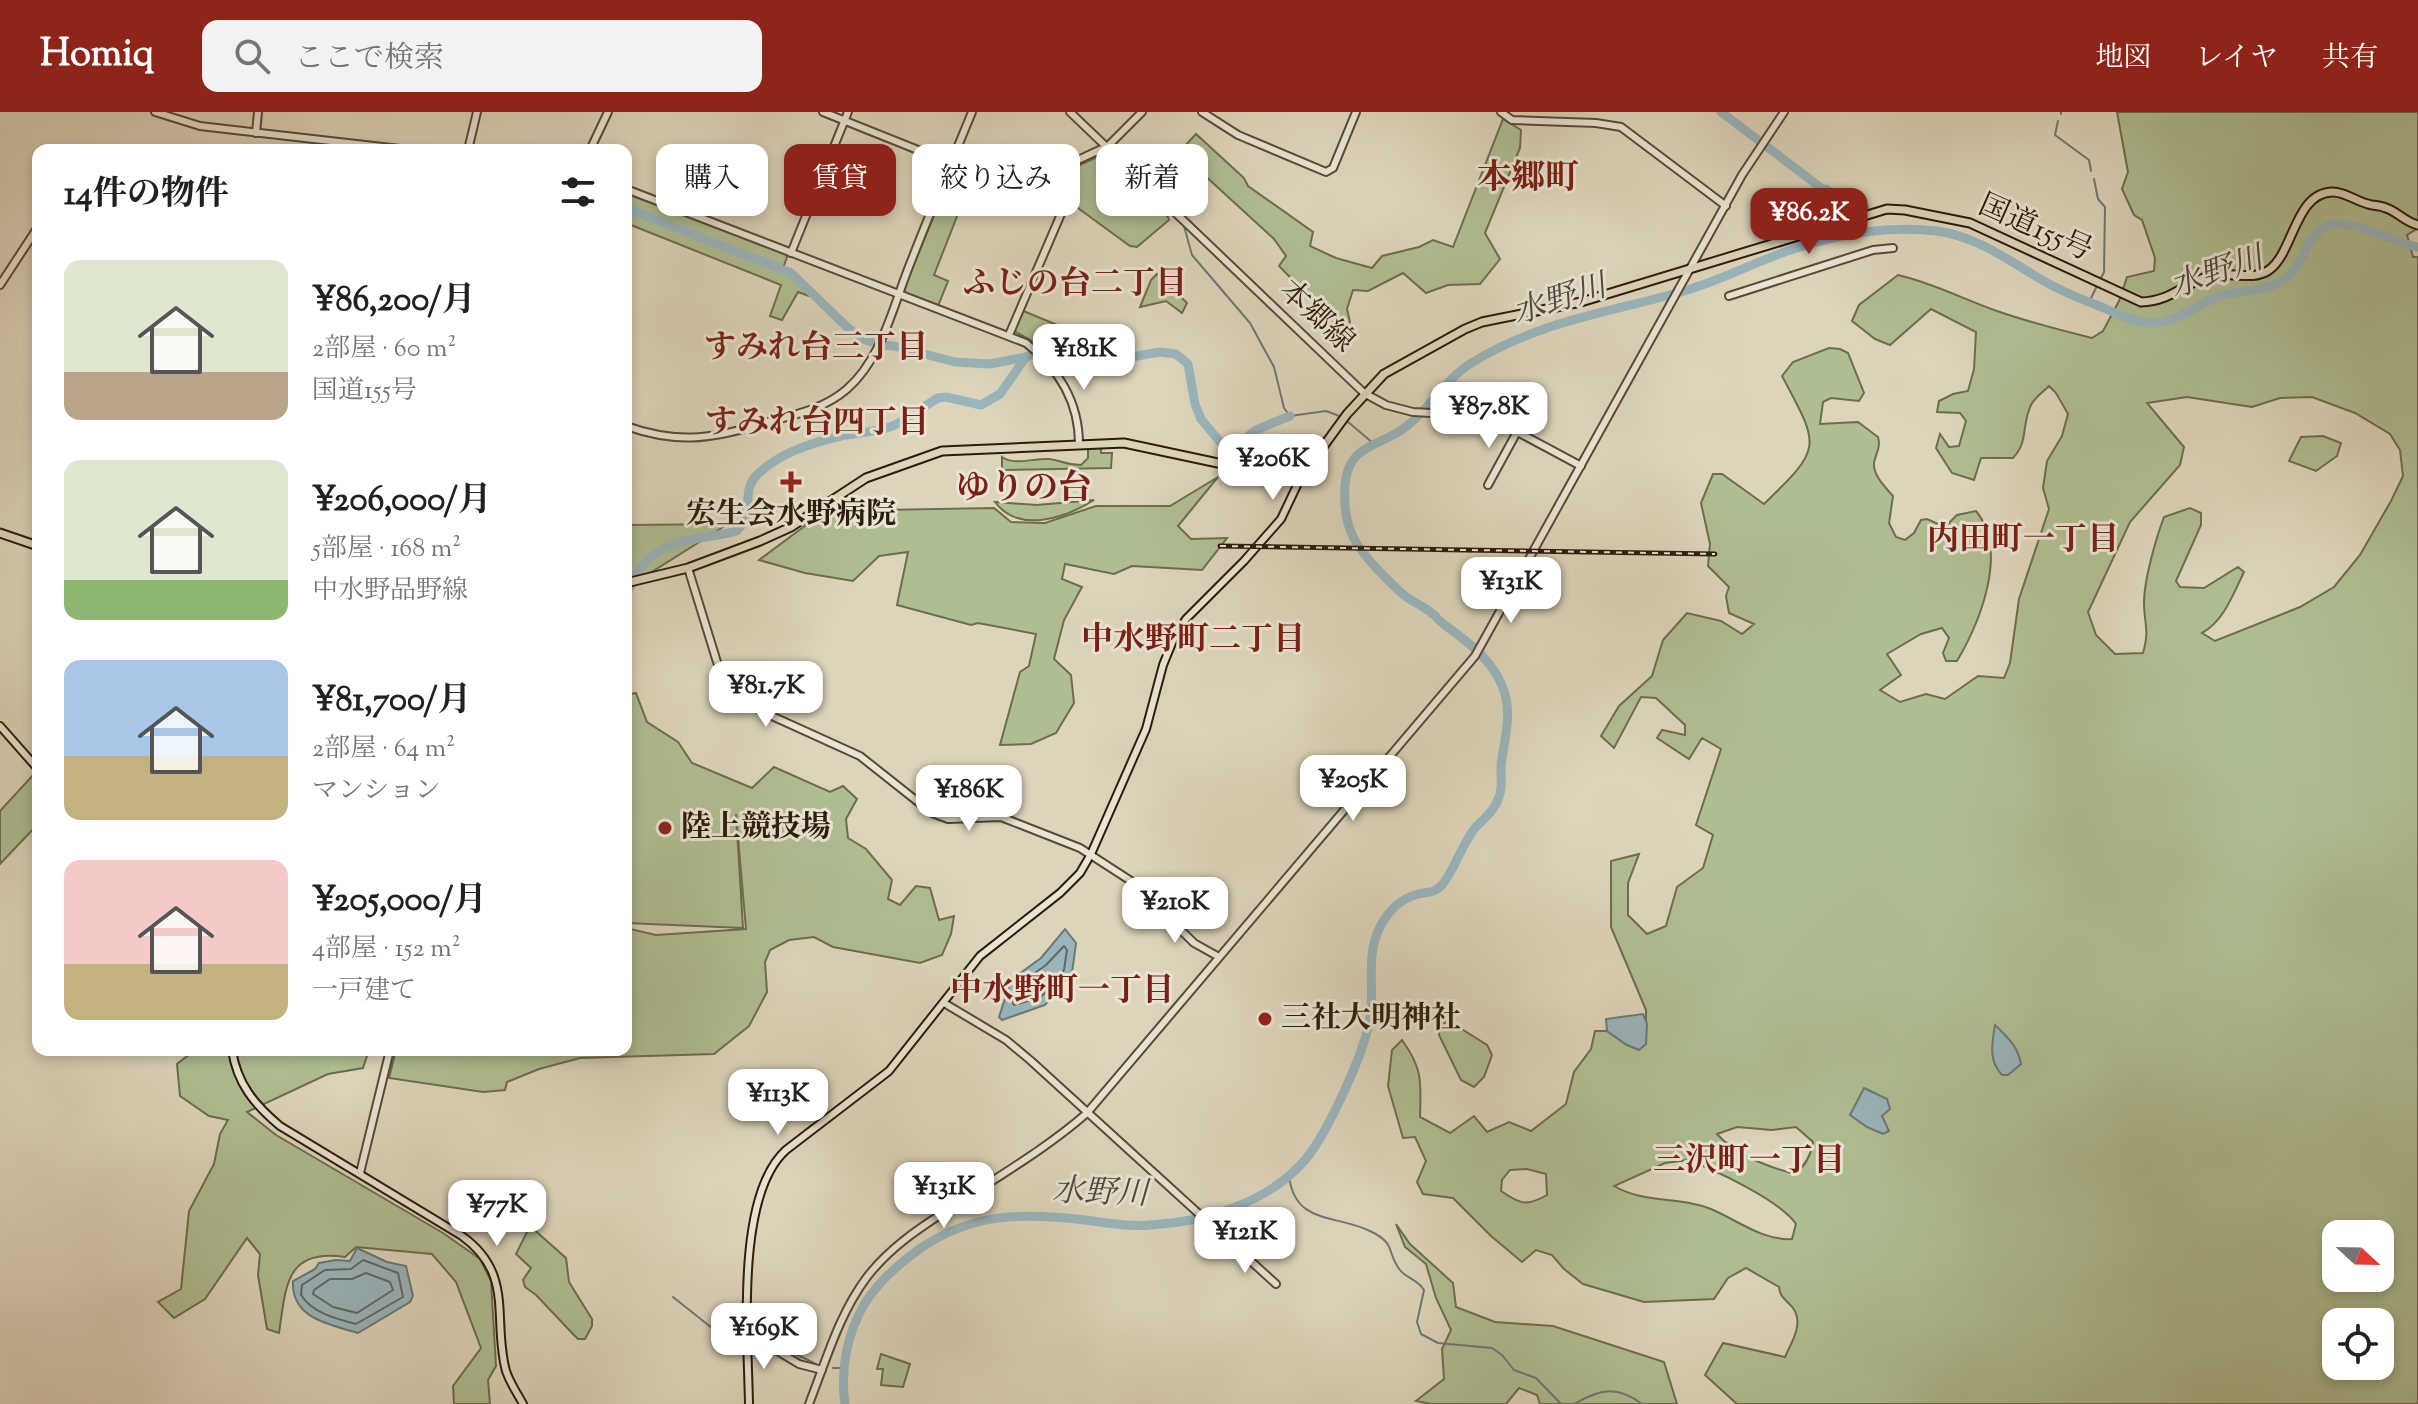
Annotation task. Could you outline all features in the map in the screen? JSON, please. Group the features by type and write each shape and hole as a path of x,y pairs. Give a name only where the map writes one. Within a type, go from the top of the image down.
{"highway":[{"name":"国道155号","path":"1301,477 1364,393 1397,366 1482,322 1581,302 1874,212 1905,210 1970,223 2134,301 2156,302 2206,277 2264,273 2275,265 2283,253 2302,213 2315,199 2328,192 2385,207 2407,222 2418,225"},
{"path":"632,582 688,568 776,534 853,485 928,454 954,449 1079,444 1144,446 1260,472 1301,477"},
{"path":"0,533 32,544"}],"street":[{"path":"155,112 200,126 355,144"},
{"path":"256,133 258,112"},
{"path":"469,144 477,112"},
{"path":"593,144 608,112"},
{"path":"823,112 912,148"},
{"path":"791,253 848,112"},
{"path":"959,144 972,112"},
{"name":"本郷線","path":"1070,112 1106,144"},
{"path":"1110,144 1142,112"},
{"path":"1202,112 1238,135 1326,172 1333,168 1356,112"},
{"path":"1501,112 1512,120 1621,127 1726,206"},
{"path":"809,1404 849,1306 860,1286 882,1259 918,1229 1058,1136 1087,1113 1463,671 1484,642 1726,206 1762,143 1784,112"},
{"path":"632,191 1009,335 1031,347 1058,375 1071,399 1079,444"},
{"path":"632,428 658,437 707,437 742,430 825,404 849,387 863,371 883,332 929,216"},
{"path":"1009,335 1060,216"},
{"name":"本郷線","path":"1177,216 1364,393 1396,408 1481,416 1518,430 1581,466"},
{"path":"0,285 32,236"},
{"path":"1729,296 1873,250 1893,248"},
{"path":"1488,485 1518,430"},
{"path":"749,1404 750,1242 752,1225 772,1165 786,1150 871,1088 889,1071 980,956 1060,893 1080,873 1146,729 1161,672 1174,638 1186,619 1281,519 1301,477"},
{"path":"688,568 717,662 726,681 740,698 763,712 860,756 932,813 948,819 1001,817 1061,838 1091,854 1143,891 1194,943 1219,957"},
{"path":"0,726 32,762"},
{"path":"944,1003 1006,1040 1276,1284"},
{"path":"234,1056 240,1081 254,1103 280,1126 462,1236 486,1258 497,1282 506,1371 523,1404"},
{"path":"360,1173 389,1056"},
{"path":"748,1339 774,1349 799,1364 822,1370"}],"green space":[{"path":"2117,112 2418,112 2418,228 2407,235 2413,257 2418,257 2418,1404 1737,1404 1705,1375 1723,1343 1785,1357 1796,1332 1797,1320 1779,1287 1746,1268 1728,1278 1714,1299 1644,1302 1583,1284 1552,1255 1536,1250 1522,1262 1453,1198 1423,1194 1417,1182 1426,1161 1415,1137 1403,1138 1388,1086 1392,1050 1402,1040 1414,1059 1420,1085 1420,1117 1450,1133 1474,1116 1487,1132 1509,1122 1531,1131 1566,1104 1574,1072 1591,1049 1595,1031 1607,1031 1627,1045 1646,1044 1646,1010 1611,927 1611,861 1639,854 1628,883 1628,915 1647,934 1666,926 1677,887 1703,868 1713,835 1696,825 1721,749 1702,738 1689,759 1657,738 1662,730 1685,735 1685,725 1656,698 1641,697 1614,748 1601,736 1619,706 1652,676 1663,640 1687,613 1721,621 1742,634 1754,624 1729,613 1726,596 1729,587 1708,566 1710,544 1701,503 1713,474 1722,474 1764,504 1806,457 1809,433 1782,376 1793,362 1829,348 1848,353 1864,393 1859,401 1831,398 1823,402 1820,424 1858,422 1878,437 1874,467 1880,481 1893,496 1889,523 1896,537 1905,540 1914,533 1921,520 1927,519 1945,527 1957,515 1976,511 1986,527 1991,566 1988,586 1974,627 1957,661 1946,661 1943,653 1949,638 1942,628 1921,634 1887,654 1901,675 1880,690 1900,702 1926,694 1945,699 1978,676 2004,678 2010,663 2019,599 2049,509 2043,488 2047,461 2062,436 2068,414 2049,386 2031,405 2021,446 2013,458 1981,458 1974,480 1952,473 1936,448 1940,434 1949,447 1959,446 1966,421 1960,413 1937,412 1939,401 1968,391 1974,369 1976,332 1931,309 1890,345 1875,339 1852,321 1859,305 1898,275 2009,315 2092,338 2103,331 2119,301 2127,277 2154,271 2155,258 2142,220 2134,215 2122,189 2128,172","holes":["2187,397 2252,407 2280,398 2312,397 2355,413 2390,434 2400,450 2403,476 2360,555 2334,587 2300,607 2215,641 2202,633 2222,614 2244,572 2238,567 2204,588 2180,587 2176,581 2201,525 2201,513 2190,508 2164,517 2146,583 2143,653 2115,654 2096,635 2088,612 2130,522 2180,465 2184,447 2147,403","1737,1127 1772,1130 1796,1127 1813,1142 1807,1160 1795,1174 1753,1159 1717,1134","1688,1160 1730,1179 1777,1206 1796,1224 1792,1239 1760,1233 1699,1205 1650,1198 1614,1186 1665,1163","1527,1169 1546,1174 1547,1195 1528,1202 1518,1201 1501,1191 1502,1180 1510,1170"]},
{"path":"1503,119 1521,130 1520,148 1485,233 1500,259 1480,284 1448,285 1426,293 1403,273 1368,291 1353,290 1347,309 1350,322 1345,328 1353,335 1346,342 1311,310 1315,303 1279,266 1286,256 1274,239 1208,179 1208,145 1244,178 1248,186 1313,232 1310,246 1336,258 1372,268 1382,256 1419,247 1433,240 1453,247"},
{"path":"1196,134 1207,144 1187,144"},
{"path":"1096,157 1096,216 1167,216 1169,220 1137,247 1130,246 1080,210 1080,165"},
{"path":"632,195 656,204 656,216 687,216 786,253 782,271 793,276 811,293 809,296 798,292 782,320 770,316 781,285 632,225"},
{"path":"934,216 957,216 934,275 948,281 938,306 906,294 904,289"},
{"path":"1157,274 1187,303 1182,313 1166,301 1140,307 1151,280"},
{"path":"1021,310 1062,327 1072,327 1062,345 1034,342 1014,331"},
{"path":"2323,436 2341,443 2337,456 2316,471 2289,461 2301,437"},
{"path":"1088,445 1101,445 1101,453 1112,453 1111,468 1002,470 1002,457 1013,461 1049,459 1081,465 1088,458"},
{"path":"1218,477 1178,526 1191,539 1227,538 1202,570 1132,566 1114,574 1065,564 1062,579 1082,587 1064,620 1054,659 1071,675 1074,703 1056,733 1031,744 1000,745 1020,672 1029,666 1036,634 978,623 971,625 897,605 908,552 879,556 853,581 805,573 759,560 825,511 994,508 1011,522 1045,523 1096,506 1170,506"},
{"path":"1094,500 1070,512 1043,520 1017,518 995,502 1037,505"},
{"path":"728,524 650,573 632,577 632,525"},
{"path":"636,693 647,722 678,742 692,763 752,788 774,767 830,792 843,786 857,799 846,819 848,838 866,849 892,880 888,899 900,905 916,886 930,888 939,920 954,916 951,934 942,955 920,963 833,947 814,937 789,940 770,950 765,962 767,992 749,1026 714,1054 580,1058 507,1082 505,1090 483,1092 389,1078 394,1056 632,1056 632,929 656,935 746,929 736,814 743,928 632,923 632,694"},
{"path":"32,776 32,830 0,864 0,811"},
{"path":"1449,1021 1487,1045 1492,1055 1484,1077 1474,1087 1461,1080 1439,1035 1440,1025"},
{"path":"187,1056 367,1056 363,1068 328,1074 247,1112 276,1135 443,1233 480,1259 491,1281 496,1366 488,1380 490,1404 454,1404 453,1386 481,1348 456,1282 432,1254 356,1247 345,1257 310,1259 292,1274 279,1333 267,1329 258,1275 260,1254 247,1238 205,1299 174,1318 158,1302 181,1289 189,1211 214,1164 220,1134 228,1120 209,1116 180,1096 177,1064"},
{"path":"1396,1224 1410,1244 1453,1283 1456,1307 1495,1322 1553,1326 1664,1362 1677,1404 1540,1404 1537,1395 1519,1388 1506,1404 1431,1404 1416,1401 1444,1379 1442,1349 1451,1330 1436,1298 1426,1264 1405,1247"},
{"path":"530,1226 566,1258 569,1282 592,1319 585,1339 578,1339 525,1287 523,1280 531,1268 516,1254"},
{"path":"881,1354 910,1364 903,1387 881,1385 883,1369 877,1369"}],"water":[{"path":"1065,929 1076,943 1072,973 1045,1005 1002,1020 999,1017 1011,980 1041,958"},
{"path":"1643,1014 1647,1024 1646,1044 1639,1050 1607,1031 1606,1019"},
{"path":"1995,1025 2011,1042 2020,1058 2021,1064 2008,1075 2002,1075 1993,1058"},
{"path":"1864,1088 1887,1099 1890,1109 1882,1116 1889,1131 1883,1134 1850,1115"},
{"path":"357,1248 387,1262 406,1266 413,1296 410,1302 358,1333 314,1318 305,1311 294,1293 293,1281 315,1269 319,1263 350,1261"}],"waterway":[{"path":"1721,112 1820,187"},
{"path":"2058,121 2055,135 2089,160 2091,171"},
{"path":"2094,179 2098,199 2105,207 2104,272 2101,278"},
{"path":"1826,189 1840,199 1865,208"},
{"path":"632,210 791,273 847,327 872,342"},
{"name":"水野川","path":"845,1404 843,1378 846,1352 865,1303 897,1266 941,1236 980,1221 1020,1216 1143,1225 1193,1220 1234,1208 1273,1188 1305,1160 1324,1132 1367,1033 1373,949 1380,927 1400,902 1434,891 1442,885 1470,834 1492,810 1500,792 1507,702 1496,673 1473,647 1403,594 1366,557 1353,537 1346,514 1345,485 1352,461 1359,453 1407,426 1463,369 1499,348 1550,327 1684,291 1801,247 1858,233 1917,229 1952,234 1993,251 2066,292 2128,318 2154,323 2178,317 2224,295 2281,282 2294,270 2316,234 2329,225 2350,225 2418,247"},
{"path":"1184,226 1192,255 1250,323 1274,367 1284,408 1290,416 1326,411 1342,417"},
{"path":"2089,302 2098,284"},
{"path":"882,345 955,362 990,364 1026,357 1051,346 1072,347 1108,361 1160,352 1176,354 1188,364 1201,419 1225,448 1233,448 1256,430 1290,416"},
{"path":"632,583 642,566 662,549 737,531 746,515 752,481 775,461 818,442 890,427 938,398 981,405 1000,394 1026,357"},
{"path":"1347,421 1374,444"},
{"path":"1289,1176 1299,1203 1308,1210 1370,1231 1388,1244 1400,1270 1424,1290 1417,1322 1421,1334 1438,1343 1492,1348 1514,1370 1536,1378 1561,1404"},
{"path":"673,1297 712,1328 724,1333"},
{"path":"759,1339 816,1364"},
{"path":"833,1368 842,1368"},
{"path":"1574,1404 1608,1391 1624,1394 1642,1404"}],"railway":[{"path":"1220,546 1715,554"}],"place":[{"name":"宏生会水野病院","path":"791,482"},
{"name":"陸上競技場","path":"665,828"},
{"name":"三社大明神社","path":"1265,1019"}],"district":[{"name":"本郷町","path":"1528,179"},
{"name":"ふじの台二丁目","path":"1075,285"},
{"name":"すみれ台三丁目","path":"816,349"},
{"name":"すみれ台四丁目","path":"817,424"},
{"name":"ゆりの台","path":"1024,489"},
{"name":"内田町一丁目","path":"2023,541"},
{"name":"中水野町二丁目","path":"1193,641"},
{"name":"中水野町一丁目","path":"1062,992"},
{"name":"三沢町一丁目","path":"1749,1162"}]}
